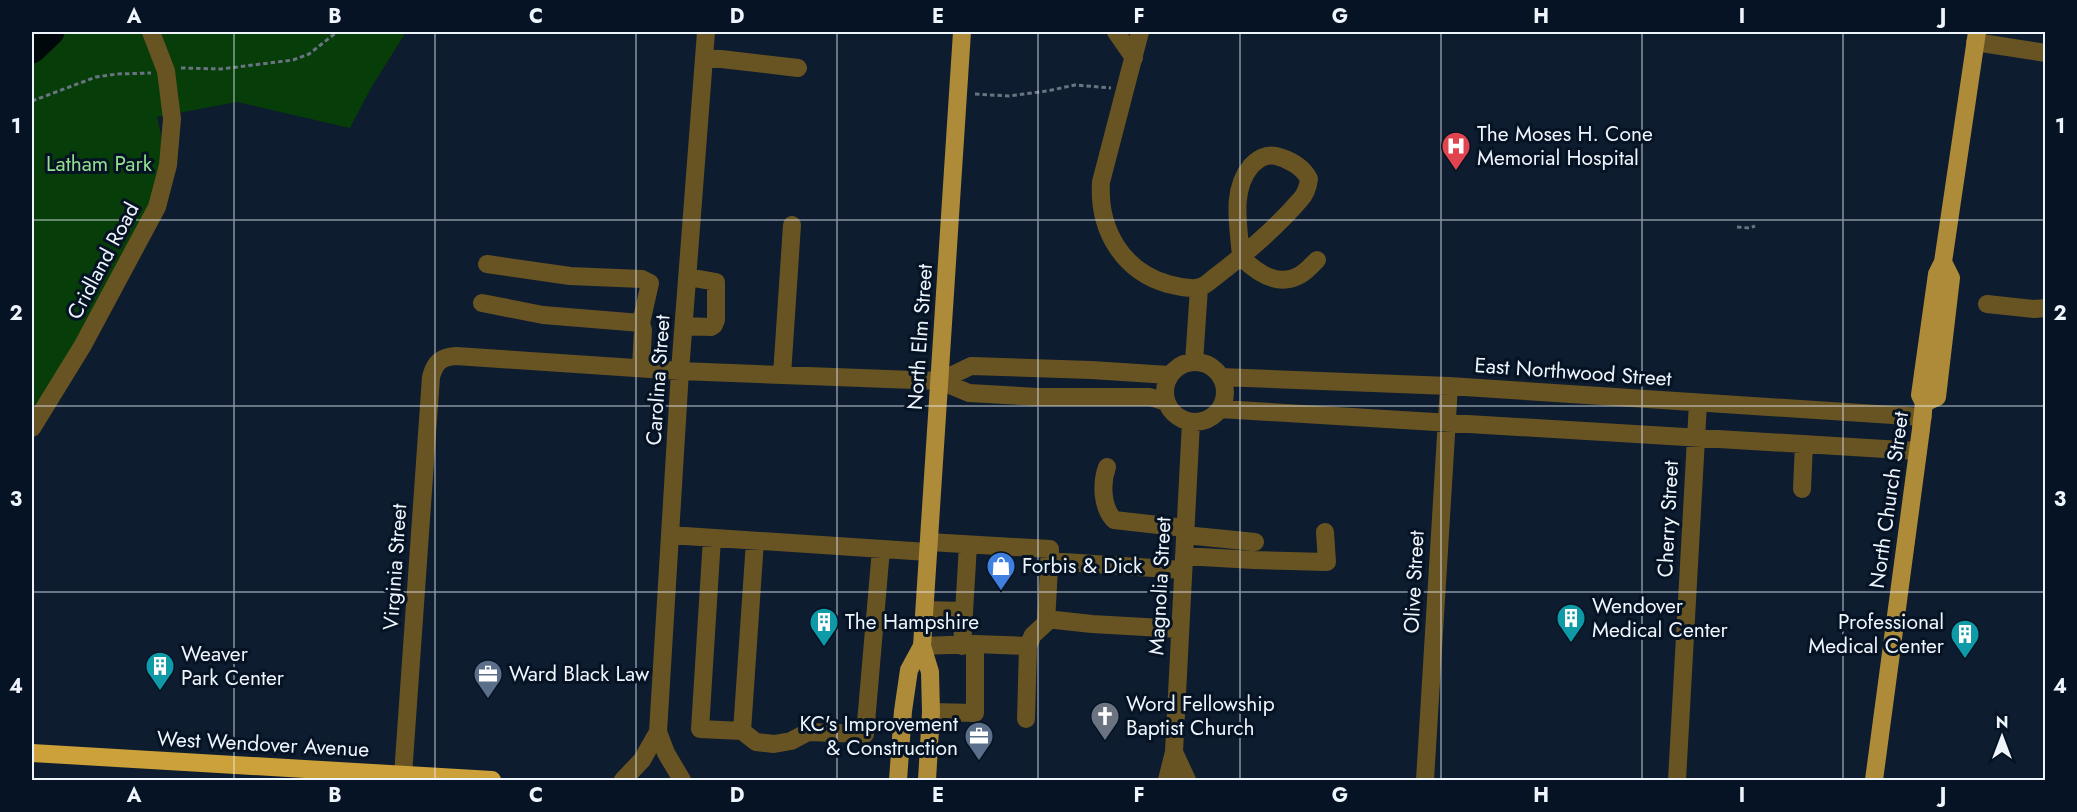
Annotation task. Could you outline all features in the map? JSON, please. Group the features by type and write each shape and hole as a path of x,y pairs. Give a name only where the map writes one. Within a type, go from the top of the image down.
{"highway":[{"name":"West Wendover Avenue","path":"32,753 401,778 492,780"}],"main road":[{"name":"North Elm Street","path":"927,780 931,712 930,672 922,646 962,32"},
{"name":"North Church Street","path":"1874,780 1918,451 1923,410 1920,394 1936,274 1943,262 1976,37"},
{"name":"North Elm Street","path":"898,780 903,711 909,670 922,646"}],"street":[{"name":"Cridland Road","path":"32,428 83,345 157,207 168,165 172,119 166,70 151,32"},
{"name":"Carolina Street","path":"623,780 642,760 657,732 680,371 706,32"},
{"path":"1116,32 1134,58"},
{"path":"1141,32 1101,182 1100,198 1108,232 1121,255 1140,272 1156,280 1177,286 1199,288 1241,257 1302,199 1309,179 1305,172 1287,159 1271,155 1258,159 1245,173 1239,191 1237,208 1241,257 1269,278 1288,279 1301,275 1317,260"},
{"path":"1976,37 2046,53"},
{"path":"704,57 798,68"},
{"path":"782,375 792,225"},
{"path":"487,264 570,276 642,279 650,283 641,323 643,330 641,368 940,381 969,393 1038,397 1142,397 1166,402"},
{"path":"684,326 711,327 716,320 716,282 687,277"},
{"path":"1199,288 1194,362 1179,366 1169,375 1164,387 1166,402 1177,417 1191,422 1207,420 1220,409 1225,392 1221,377"},
{"path":"482,303 543,315 641,323"},
{"path":"1987,304 2034,309 2046,308"},
{"name":"Virginia Street","path":"401,778 431,376 435,364 448,356 456,356 641,368"},
{"name":"East Northwood Street","path":"1194,362 1210,366 1221,377 1449,386 1698,403 1923,410"},
{"path":"940,381 971,366 1169,375"},
{"name":"Olive Street","path":"1425,780 1449,386"},
{"name":"Cherry Street","path":"1677,780 1698,403"},
{"path":"1220,409 1918,451"},
{"name":"Magnolia Street","path":"1167,780 1174,752 1191,422"},
{"path":"1802,489 1804,444"},
{"path":"1107,467 1104,475 1104,499 1107,513 1113,520 1185,532 1254,550 1327,562 1326,532"},
{"path":"670,535 881,549 968,545 1050,549 1046,623 1033,635 1028,646 1026,718"},
{"path":"712,538 700,729 742,731 756,742 774,744 791,741 808,732 865,734 881,549"},
{"path":"742,731 755,541"},
{"path":"931,712 975,713 964,611 968,545"},
{"path":"1049,561 1184,563 1254,550"},
{"path":"925,610 964,611"},
{"path":"1046,619 1180,629"},
{"path":"922,646 1028,646"},
{"name":"Carolina Street","path":"657,732 682,780"},
{"name":"Magnolia Street","path":"1174,752 1187,780"}],"path":[{"path":"32,101 96,77 180,68 221,69 293,60 309,54 337,32"},
{"path":"958,93 1009,96 1076,85 1126,90"},
{"path":"1737,227 1755,226"}],"green space":[{"name":"Latham Park","path":"32,32 406,32 371,88 350,128 237,102 157,117 168,165 157,207 32,428"}],"waterway":[{"path":"32,50 51,32"}],"place":[{"name":"The Moses H. Cone Memorial Hospital","path":"1456,172"},
{"name":"Forbis & Dick","path":"1001,592"},
{"name":"Wendover Medical Center","path":"1571,644"},
{"name":"The Hampshire","path":"824,648"},
{"name":"Professional Medical Center","path":"1965,660"},
{"name":"Weaver Park Center","path":"160,692"},
{"name":"Ward Black Law","path":"488,700"},
{"name":"Word Fellowship Baptist Church","path":"1105,742"},
{"name":"KC's Improvement & Construction","path":"979,762"}]}
